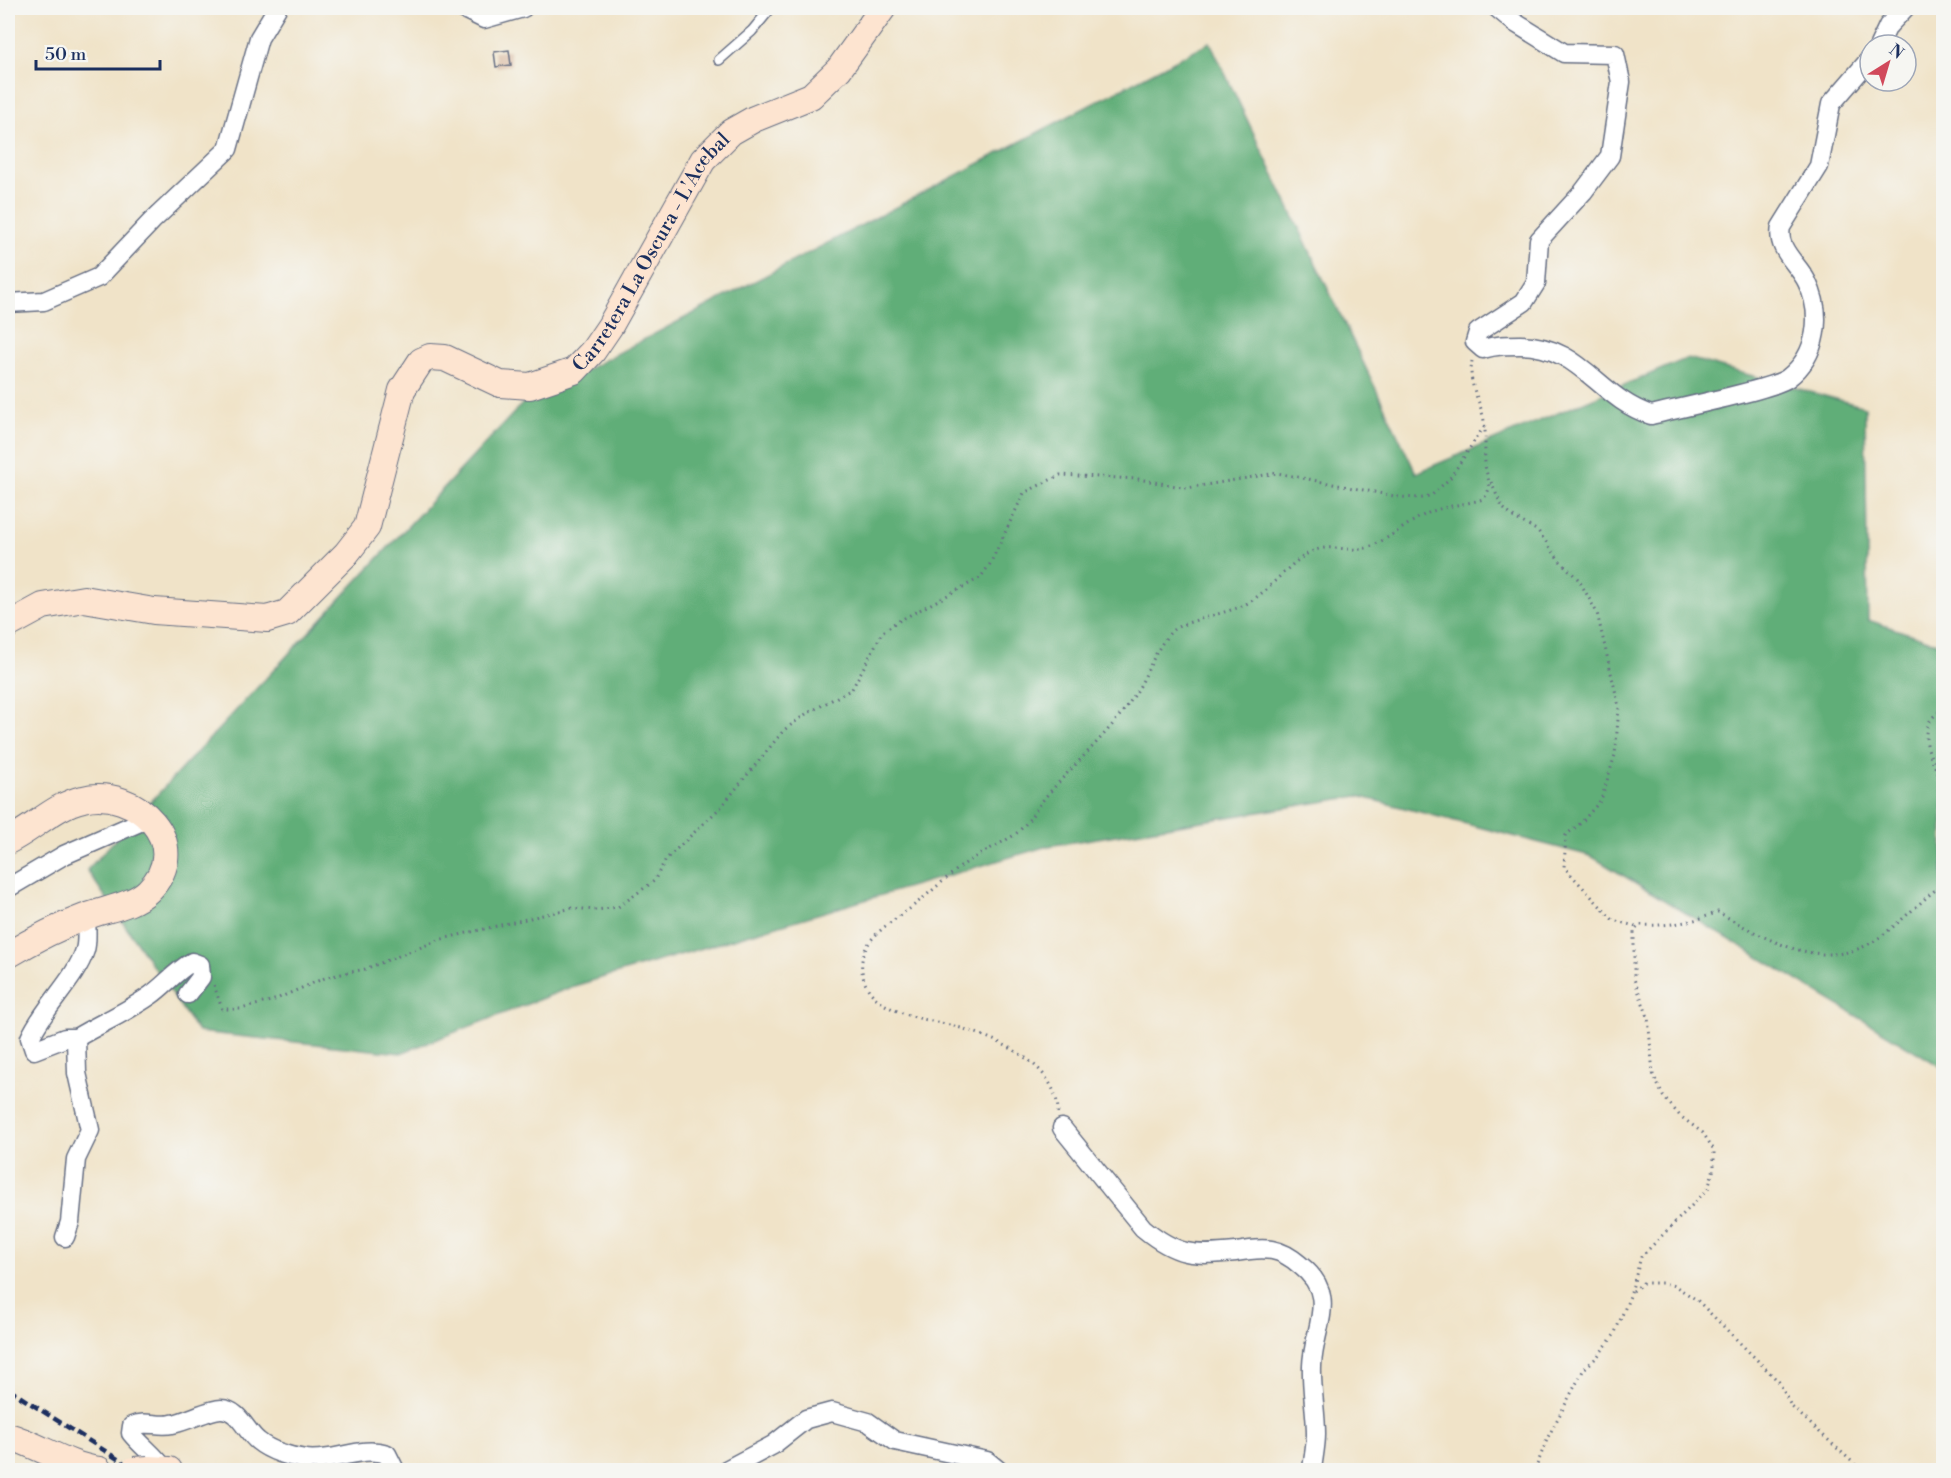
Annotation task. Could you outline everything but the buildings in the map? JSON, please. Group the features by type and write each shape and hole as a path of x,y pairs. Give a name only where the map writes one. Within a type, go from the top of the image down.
{"street":[{"path":"8,303 44,301 99,277 152,221 228,149 259,38 277,8"},
{"path":"462,8 484,19 523,8"},
{"name":"Carretera La Oscura - L'Acebal","path":"8,625 44,606 84,599 154,611 267,619 287,613 346,554 367,527 402,390 421,361 430,357 445,358 500,384 515,387 549,381 574,371 593,351 610,326 703,160 731,132 754,119 811,96 839,69 883,8"},
{"path":"1497,8 1514,22 1564,53 1615,54 1621,82 1610,156 1583,192 1539,240 1536,283 1524,302 1478,332 1475,342 1478,348 1484,350 1496,345 1529,345 1558,351 1572,359 1633,409 1651,415 1788,378 1803,359 1816,336 1817,315 1812,291 1801,270 1782,247 1779,236 1781,227 1819,166 1831,104 1858,73"},
{"path":"1885,33 1888,26 1905,8"},
{"path":"8,841 71,802 85,798 112,800 128,805 149,818 162,833 165,846 165,864 162,874 145,894 135,900 86,916 8,955"},
{"path":"8,888 64,855 149,818"},
{"path":"86,916 85,949 38,1020 30,1038 34,1050 65,1038 76,1038 104,1025 153,994 192,962 200,965 201,977 188,994"},
{"path":"66,1237 70,1222 76,1159 90,1130 77,1073 76,1038"},
{"path":"1062,1128 1143,1228 1158,1240 1177,1250 1198,1256 1273,1250 1290,1256 1306,1269 1317,1284 1322,1298 1322,1316 1312,1365 1316,1435 1312,1470"},
{"path":"154,1470 156,1457 141,1446 132,1433 132,1426 142,1422 155,1426 171,1425 220,1409 232,1412 258,1441 280,1452 306,1459 337,1458 374,1450 387,1454 395,1470"},
{"path":"726,1470 773,1445 806,1419 832,1412 868,1422 896,1441 987,1461 998,1470"},
{"path":"8,1436 30,1443 86,1468 99,1470"}],"lane":[{"path":"719,60 752,31 771,8"}],"path":[{"path":"1475,342 1469,376 1485,425 1485,466 1502,507 1513,518 1538,531 1559,560 1579,580 1597,613 1619,707 1616,755 1600,800 1581,823 1566,835 1564,867 1613,920 1638,927 1693,922 1718,912 1778,942 1812,954 1846,955 1879,938 1944,883"},
{"path":"200,971 214,986 222,1009 241,1009 274,1000 327,977 365,969 441,939 572,908 596,910 618,907 654,881 666,859 721,807 784,730 852,689 882,633 893,624 980,578 990,564 1024,493 1060,475 1138,479 1187,488 1277,473 1399,497 1422,498 1432,495 1450,478 1485,425"},
{"path":"1062,1128 1058,1098 1053,1086 1027,1059 956,1027 898,1012 881,1002 868,988 862,973 862,958 868,944 880,929 967,862 1016,834 1046,796 1112,728 1136,692 1166,638 1175,628 1243,606 1258,596 1293,562 1315,550 1331,546 1353,550 1368,547 1434,510 1483,499 1488,493 1491,481"},
{"path":"1944,709 1936,713 1926,726 1924,740 1944,787"},
{"path":"1535,1470 1548,1437 1584,1369 1597,1357 1614,1335 1632,1292 1641,1257 1708,1189 1714,1168 1714,1150 1703,1133 1680,1116 1663,1096 1653,1074 1648,1017 1634,979 1634,931 1638,927"},
{"path":"1632,1292 1643,1283 1663,1283 1675,1286 1697,1300 1779,1382 1791,1406 1861,1470"}],"green space":[{"path":"1210,42 1416,473 1688,358 1865,407 1868,620 1943,645 1943,1068 1591,856 1358,796 1048,846 574,986 401,1053 198,1032 87,870 523,403"}],"railway":[{"path":"8,1389 135,1470"}]}
